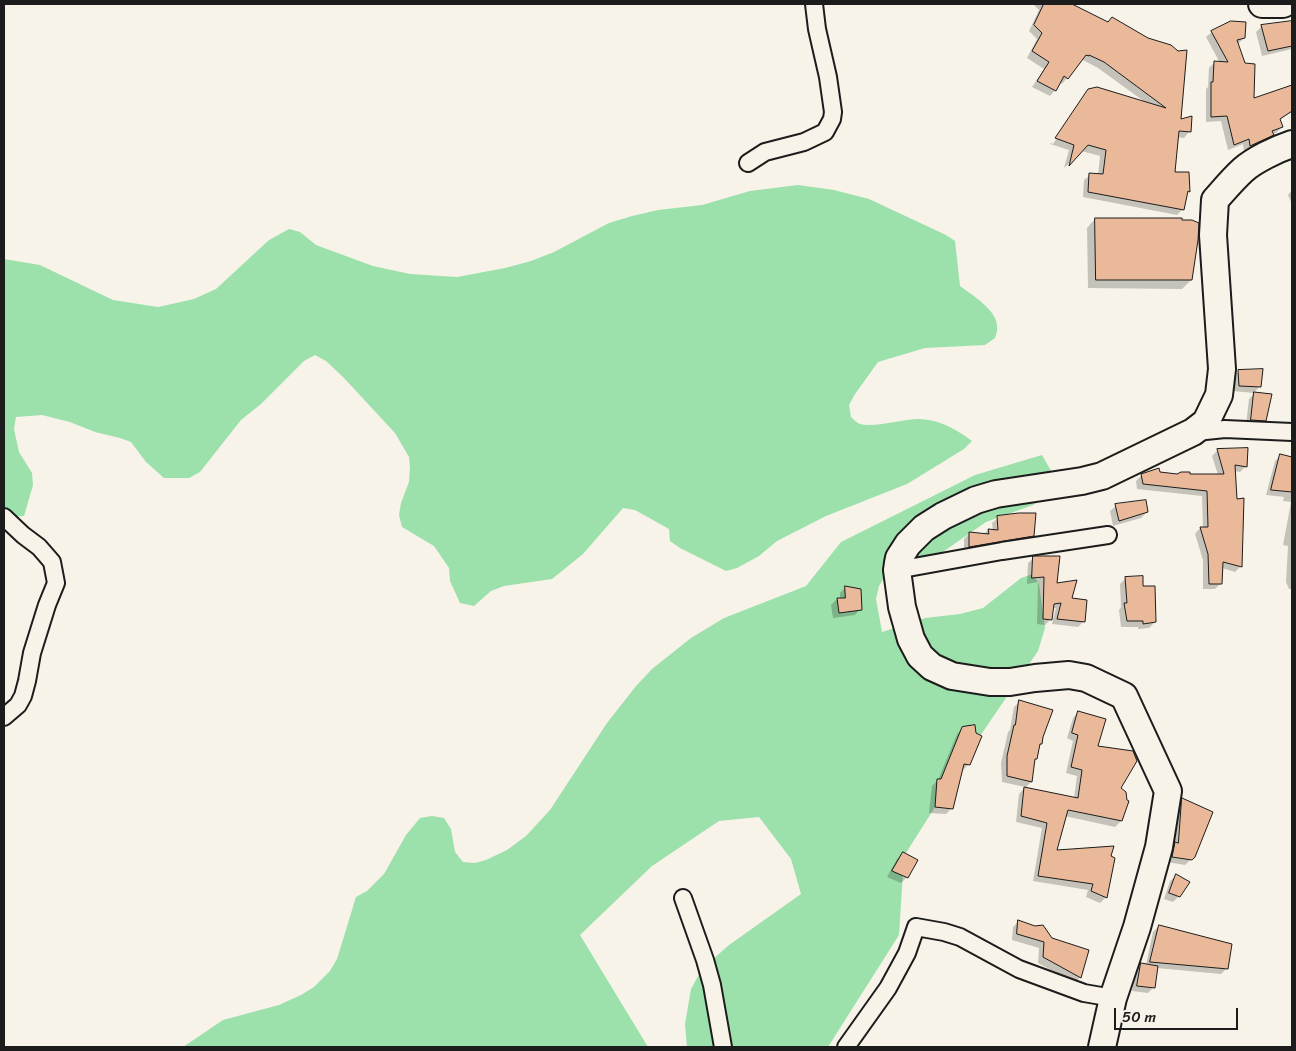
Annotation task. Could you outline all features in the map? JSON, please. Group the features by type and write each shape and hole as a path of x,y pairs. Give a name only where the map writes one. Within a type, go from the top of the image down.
{"main road":[{"path":"1262,4 1283,4"},
{"path":"1102,1047 1113,998 1137,927 1159,847 1168,791 1124,696 1086,678 1069,676 1010,682 990,682 952,676 932,667 920,656 911,639 902,606 897,570 899,558 908,544 924,528 943,516 976,500 996,494 1082,481 1102,476 1193,432 1206,422 1218,395 1222,369 1214,261 1215,200 1244,169 1269,154 1292,144"}],"street":[{"path":"748,163 765,152 804,142 825,132 832,119 833,112 828,77 817,30 814,4"},
{"path":"1193,432 1225,429 1292,432"},
{"path":"4,517 24,536 40,547 52,562 56,583 32,653 23,696 18,705 4,717"},
{"path":"897,570 1002,551 1108,535"},
{"path":"683,898 712,984 723,1047"},
{"path":"846,1047 888,988 907,953 916,928 944,932 960,937 1020,969 1084,993 1113,998"}],"green space":[{"path":"798,185 834,190 869,199 955,241 960,286 977,298 993,314 997,330 995,338 985,345 925,348 878,362 849,405 851,417 860,424 874,425 912,419 925,419 940,423 960,432 972,441 964,449 907,484 826,516 777,541 759,556 737,568 726,571 680,548 670,541 669,529 635,510 623,508 583,554 552,579 504,586 491,591 474,606 460,603 450,581 449,568 434,546 402,527 399,515 401,503 409,482 410,468 409,457 395,433 344,378 326,361 315,355 304,361 261,404 241,420 200,472 189,478 164,478 146,462 131,442 120,438 42,415 16,417 14,429 19,452 32,473 33,485 24,516 4,517 4,259 40,265 113,300 158,307 194,299 216,289 269,240 289,229 300,232 316,245 373,266 410,274 457,277 531,261 554,252 609,223 632,216 658,210 702,205 750,191"},
{"path":"1042,455 1054,476 1044,498 1033,505 986,522 934,558 885,576 879,586 876,599 882,632 925,618 960,614 983,608 1021,578 1033,574 1039,584 1045,628 1038,651 980,736 904,856 899,935 828,1047 687,1047 685,1024 691,989 702,969 729,945 801,894 791,859 759,817 719,821 652,866 580,935 648,1047 183,1047 223,1020 279,1005 314,987 330,971 337,959 356,897 367,891 384,874 406,835 420,818 432,816 444,818 451,829 455,852 463,862 475,863 486,860 507,850 526,836 550,810 607,723 636,686 652,669 691,638 724,618 806,586 841,542 975,475"}],"building":[{"path":"1044,4 1072,4 1108,22 1112,17 1148,38 1171,45 1178,51 1187,50 1181,119 1192,116 1191,132 1179,131 1175,172 1189,172 1190,192 1188,191 1184,210 1088,192 1089,173 1103,174 1106,150 1088,145 1069,166 1074,145 1055,138 1088,89 1097,87 1166,108 1104,62 1089,55 1086,55 1068,79 1064,76 1056,91 1037,81 1049,62 1032,51 1042,33 1034,25"},
{"path":"1231,21 1246,22 1245,38 1237,40 1245,63 1255,64 1254,98 1292,85 1292,111 1280,119 1283,127 1272,131 1274,135 1250,146 1249,139 1234,145 1227,116 1211,117 1211,82 1213,82 1214,61 1228,62 1211,31"},
{"path":"1292,21 1292,46 1268,51 1261,25"},
{"path":"1095,218 1182,218 1182,220 1192,220 1199,223 1192,280 1096,280"},
{"path":"1263,369 1261,387 1239,386 1238,370"},
{"path":"1254,392 1272,394 1266,421 1251,420"},
{"path":"1248,448 1247,467 1235,465 1237,499 1244,498 1242,567 1223,562 1222,584 1209,584 1208,554 1200,527 1208,527 1207,491 1143,484 1141,474 1159,468 1160,472 1177,474 1190,472 1190,474 1224,474 1217,449"},
{"path":"1280,454 1292,457 1292,492 1271,490"},
{"path":"1146,500 1148,512 1119,521 1115,504"},
{"path":"1036,513 1034,536 969,547 969,532 989,534 988,529 998,530 997,516"},
{"path":"1033,556 1060,556 1057,583 1077,580 1072,598 1087,600 1085,622 1057,619 1061,603 1054,604 1052,620 1043,619 1044,577 1032,578"},
{"path":"1143,576 1143,586 1155,586 1156,622 1143,624 1143,621 1127,621 1124,603 1127,603 1125,577"},
{"path":"845,586 861,589 862,610 839,613 837,598 845,598"},
{"path":"1019,700 1053,710 1042,744 1040,744 1037,759 1035,759 1032,782 1007,776 1007,756"},
{"path":"1078,711 1106,719 1098,746 1133,751 1137,761 1121,788 1126,792 1127,800 1129,801 1122,821 1068,810 1057,850 1114,846 1111,856 1115,858 1107,898 1091,891 1093,884 1038,876 1047,823 1021,816 1024,787 1078,798 1082,770 1071,767 1078,735 1072,733"},
{"path":"975,725 976,733 982,736 970,765 964,764 953,809 935,807 937,779 941,779 962,727"},
{"path":"1182,798 1213,812 1195,857 1192,860 1172,857 1175,842 1178,843"},
{"path":"903,852 918,860 908,878 892,871"},
{"path":"1176,874 1190,882 1180,897 1169,893"},
{"path":"1018,920 1035,926 1043,925 1052,938 1089,950 1081,978 1043,957 1044,942 1017,934"},
{"path":"1159,925 1232,944 1228,969 1150,962"},
{"path":"1141,963 1158,966 1155,988 1137,986"}]}
